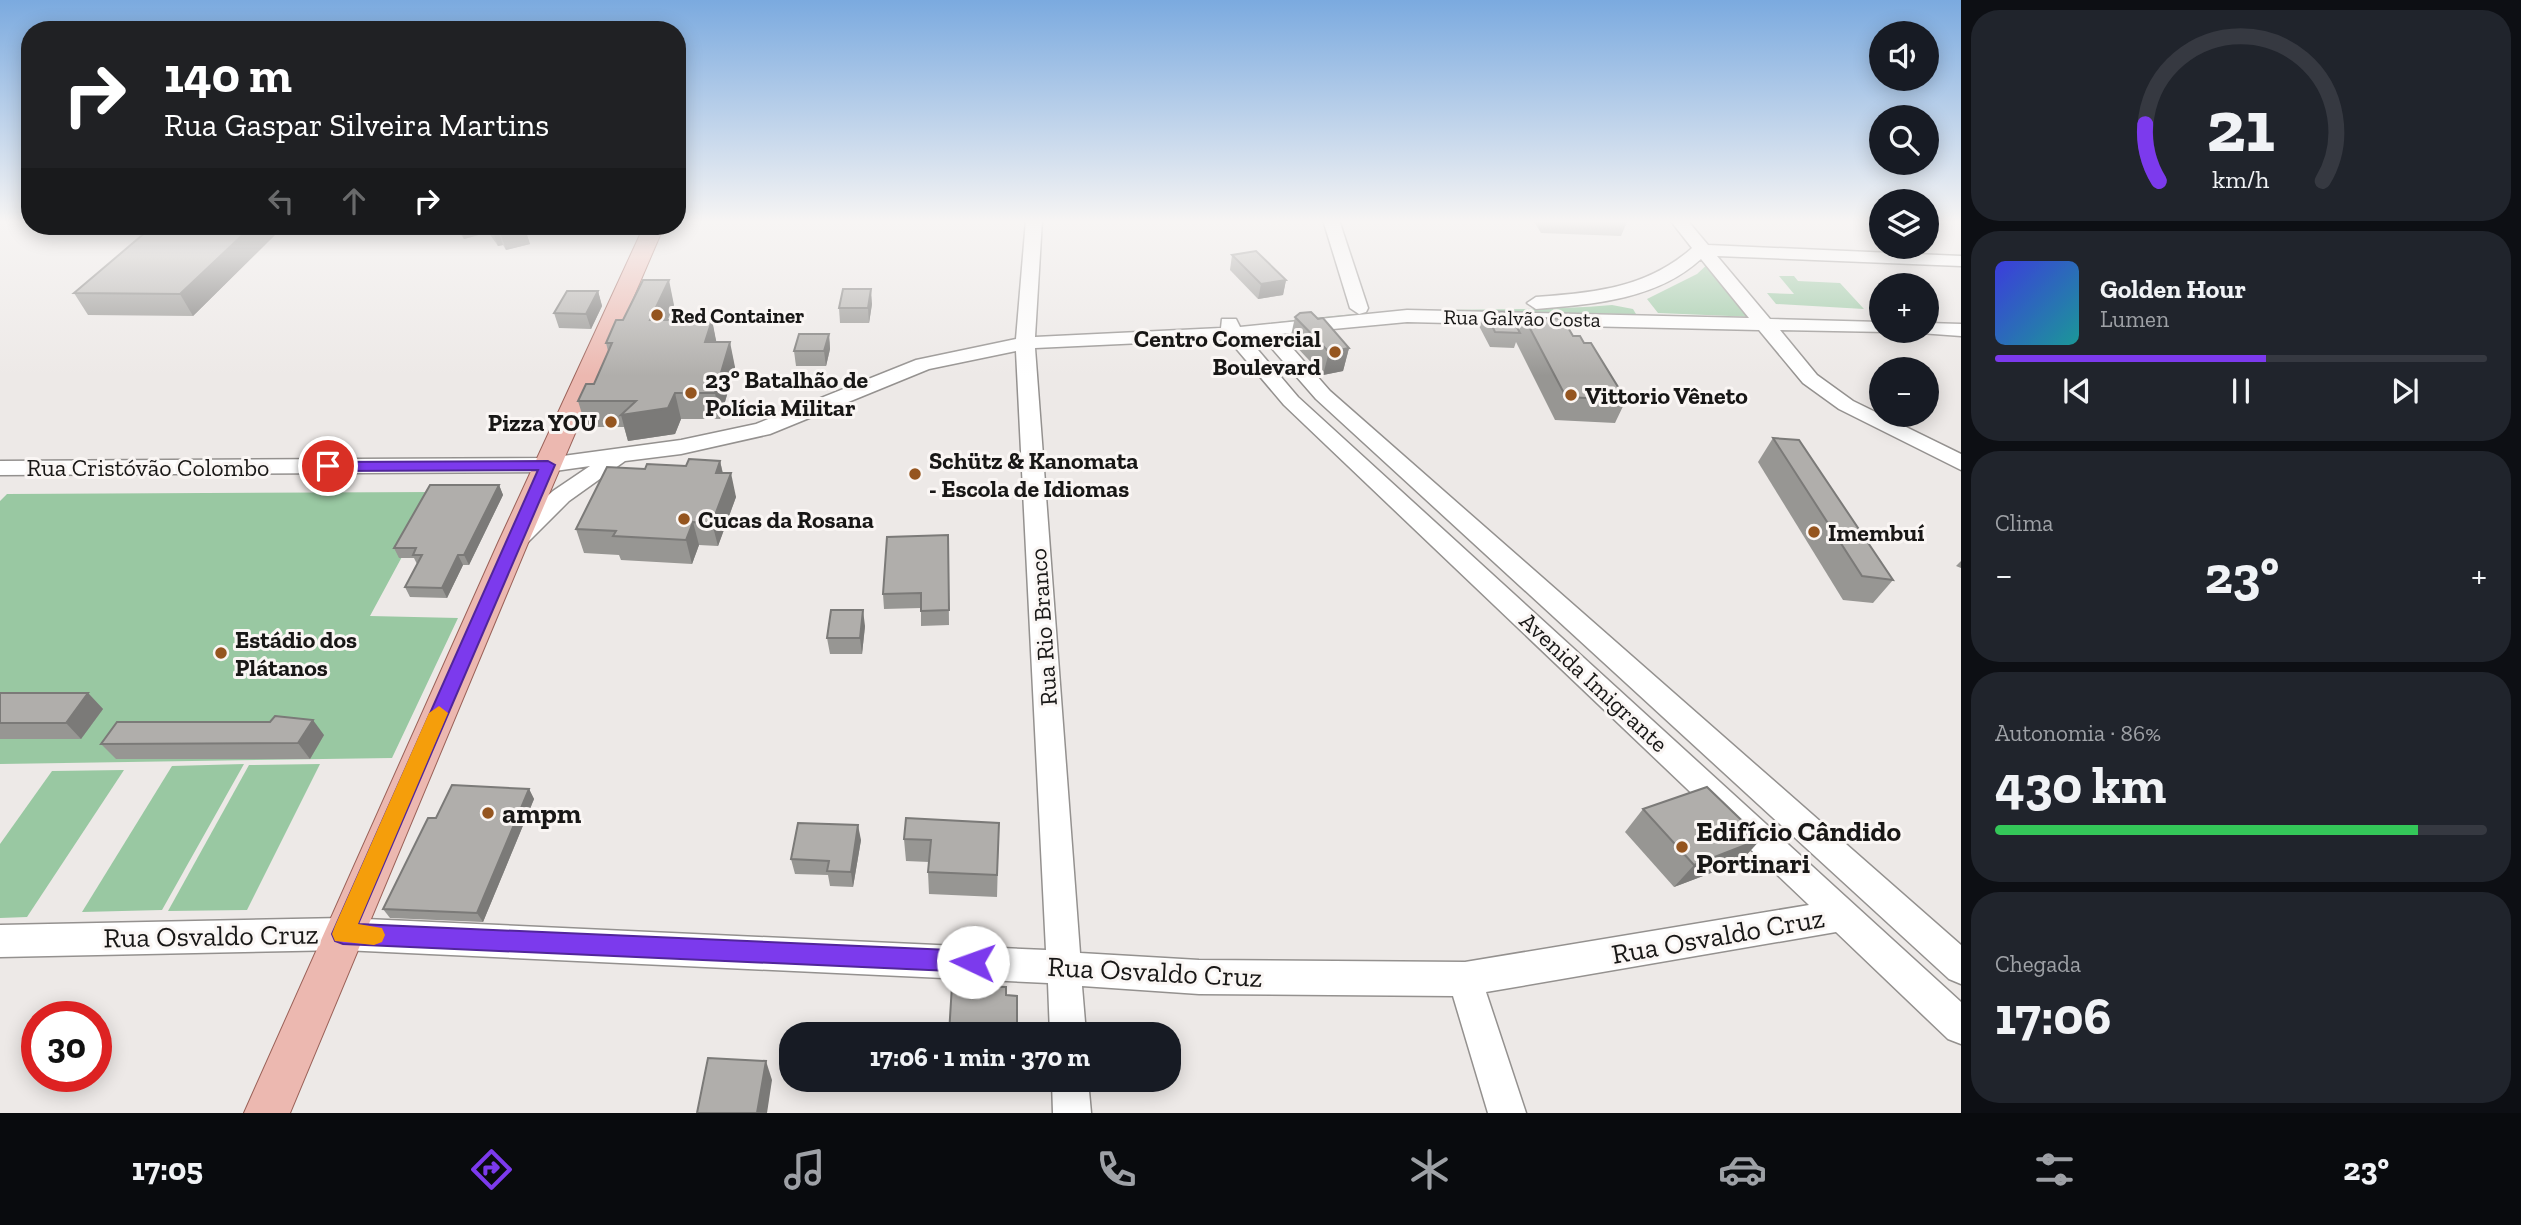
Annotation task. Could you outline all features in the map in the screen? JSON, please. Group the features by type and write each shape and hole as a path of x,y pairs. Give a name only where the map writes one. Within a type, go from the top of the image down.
{"main road":[{"path":"267,1113 513,543 634,272"}],"street":[{"name":"Rua Rio Branco","path":"1030,272 1025,343 1067,1022"},
{"path":"1348,272 1359,308"},
{"name":"Rua Galvão Costa","path":"548,465 627,454 762,429 923,364 1025,343 1163,337 1359,308 1489,307 1633,291 1674,272"},
{"path":"1720,272 1800,368 1822,389 1961,463"},
{"path":"1633,291 1650,308 1645,320"},
{"path":"1489,307 1626,303 1639,309 1645,320"},
{"name":"Rua Galvão Costa","path":"1232,328 1265,329 1407,316 1869,328"},
{"name":"Avenida Imigrante","path":"1232,328 1292,401 1961,1026"},
{"name":"Avenida Imigrante","path":"1265,329 1323,395 1961,967"},
{"path":"1939,329 1961,330"},
{"path":"513,543 561,496 627,454"},
{"name":"Rua Cristóvão Colombo","path":"0,468 548,465"},
{"name":"Rua Osvaldo Cruz","path":"0,941 343,934 973,962 1199,977 1465,979 1844,915"},
{"path":"1465,979 1507,1113"},
{"path":"1071,1092 1072,1113"}],"green space":[{"path":"1718,272 1754,317 1658,313 1647,299 1697,274"},
{"path":"1779,276 1794,276 1798,281 1840,283 1864,309 1776,304 1767,293 1794,294"},
{"path":"1612,305 1633,309 1636,314 1419,312 1233,330 1232,327 1414,310 1547,309"},
{"name":"Estádio dos Plátanos","path":"437,492 370,616 458,618 392,758 0,764 0,501 7,494"},
{"path":"244,764 162,910 82,912 172,766"},
{"path":"320,764 247,910 168,911 249,765"},
{"path":"124,770 27,917 0,918 0,844 52,771"}],"building":[{"path":"99,272 203,272 180,294 74,293"},
{"path":"1249,272 1278,272 1286,280 1261,284"},
{"path":"643,280 669,280 650,320 712,320 705,342 730,342 715,393 675,393 668,408 621,415 636,401 578,401 586,384 594,384 612,343 606,343 616,320 623,320"},
{"path":"843,289 871,289 868,308 839,308"},
{"path":"567,291 598,291 586,314 554,313"},
{"path":"1485,311 1509,312 1520,333 1495,332"},
{"path":"1311,312 1318,319 1323,318 1349,348 1329,352 1295,317 1300,313"},
{"path":"1524,317 1563,319 1573,336 1580,336 1584,343 1591,343 1626,400 1566,397"},
{"path":"799,334 829,334 824,351 794,351"},
{"path":"1773,438 1799,440 1893,580 1862,576"},
{"path":"689,459 720,461 716,473 731,473 712,523 693,522 686,540 613,536 616,531 576,529 607,467 645,469 647,464 686,466"},
{"path":"430,485 499,485 464,555 458,555 442,588 405,587 422,555 413,555 416,548 394,548"},
{"path":"948,535 949,610 921,611 921,593 883,594 887,537"},
{"path":"831,610 863,610 860,638 827,638"},
{"path":"0,693 88,693 66,723 0,723"},
{"path":"275,716 313,720 298,743 101,744 117,722 270,722"},
{"path":"452,785 529,789 477,913 383,909 428,818 436,818"},
{"path":"1707,787 1761,839 1694,865 1643,809"},
{"path":"906,818 999,823 997,875 928,872 931,840 904,839"},
{"path":"798,823 858,825 851,872 827,871 829,861 791,859"},
{"path":"952,985 1006,987 1006,995 1017,996 1017,1022 950,1022"},
{"path":"708,1058 766,1061 757,1113 697,1113"}],"slow traffic":[{"path":"374,935 343,934 439,713"}],"place":[{"name":"Red Container","path":"657,315"},
{"name":"Centro Comercial Boulevard","path":"1335,352"},
{"name":"23º Batalhão de Polícia Militar","path":"691,393"},
{"name":"Vittorio Vêneto","path":"1571,395"},
{"name":"Pizza YOU","path":"611,422"},
{"name":"Schütz & Kanomata - Escola de Idiomas","path":"915,474"},
{"name":"Cucas da Rosana","path":"684,519"},
{"name":"Imembuí","path":"1814,532"},
{"name":"Estádio dos Plátanos","path":"221,653"},
{"name":"ampm","path":"488,813"},
{"name":"Edifício Cândido Portinari","path":"1682,847"}],"route":[{"path":"328,466 548,465 343,934 973,962"}]}
